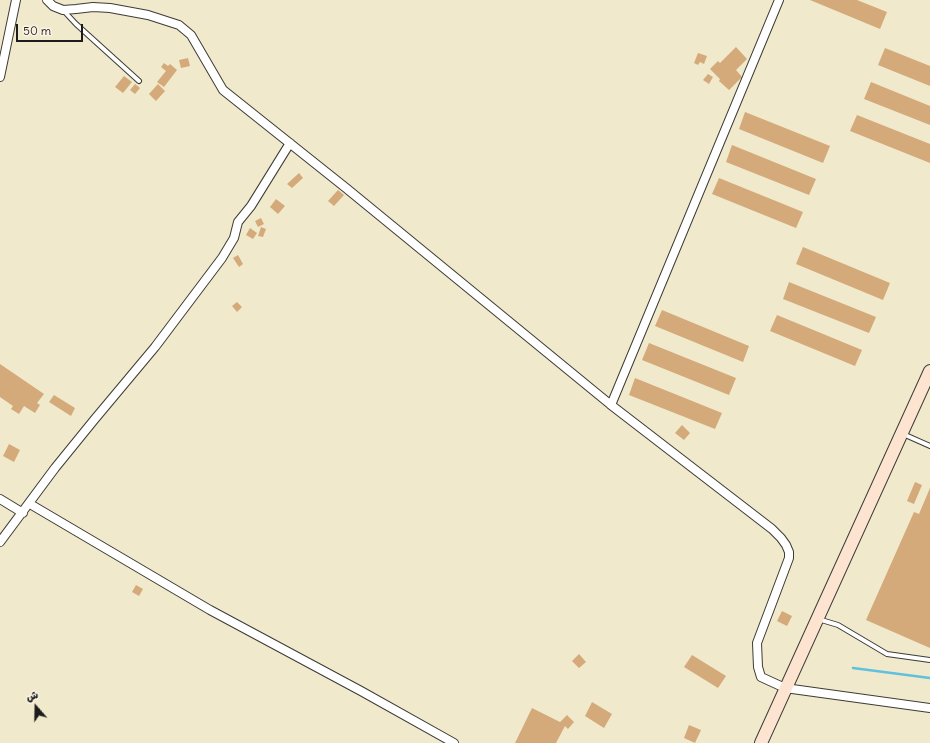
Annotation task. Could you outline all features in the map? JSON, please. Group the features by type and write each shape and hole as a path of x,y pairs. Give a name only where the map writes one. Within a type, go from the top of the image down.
{"street":[{"path":"0,77 16,0"},
{"path":"47,0 53,6 63,10 76,10 93,7 110,8 148,15 179,25 191,35 223,90 611,405 772,529 781,538 789,552 786,567 757,643 760,677 785,688 930,708"},
{"path":"611,405 779,0"},
{"path":"0,542 94,420 155,347 222,258 234,238 238,222 251,206 290,144"},
{"path":"761,743 930,371"},
{"path":"0,499 22,513"},
{"path":"30,504 210,610 362,691 454,743"}],"lane":[{"path":"63,10 76,24 139,81"},
{"path":"901,434 930,446"},
{"path":"818,619 838,626 887,654 930,660"}],"building":[{"path":"810,0 857,0 887,12 880,29"},
{"path":"736,47 747,59 736,70 742,77 729,90 719,81 720,79 710,69 718,61 720,63"},
{"path":"885,48 930,66 930,86 878,65"},
{"path":"698,53 707,56 704,64 700,62 698,65 694,63"},
{"path":"188,58 190,66 181,68 179,60"},
{"path":"164,63 168,66 170,64 177,70 164,87 157,82 166,71 161,67"},
{"path":"708,74 713,77 709,84 703,80"},
{"path":"124,76 132,82 123,93 115,87"},
{"path":"871,82 930,106 930,125 864,99"},
{"path":"135,84 140,88 135,94 130,90"},
{"path":"158,84 165,91 156,101 149,94"},
{"path":"745,112 830,146 823,163 739,129"},
{"path":"857,115 930,144 930,163 850,131"},
{"path":"732,145 816,179 809,195 726,162"},
{"path":"299,173 303,178 292,188 287,184"},
{"path":"719,178 803,212 796,228 712,194"},
{"path":"338,190 344,195 334,206 328,201"},
{"path":"276,199 285,206 278,214 270,207"},
{"path":"261,218 264,224 258,227 255,221"},
{"path":"261,227 266,229 263,237 258,236"},
{"path":"250,228 257,233 253,239 246,235"},
{"path":"803,247 890,283 883,300 796,264"},
{"path":"238,255 243,264 239,267 233,258"},
{"path":"789,282 876,317 869,333 783,299"},
{"path":"237,302 242,307 237,312 232,306"},
{"path":"662,310 749,346 743,362 655,326"},
{"path":"777,315 862,350 855,366 770,331"},
{"path":"649,343 736,378 729,395 642,360"},
{"path":"0,364 44,394 37,403 40,405 35,413 24,406 19,414 11,409 13,406 0,397"},
{"path":"635,378 722,413 715,429 629,395"},
{"path":"54,395 75,408 71,416 49,402"},
{"path":"682,425 690,433 684,440 675,433"},
{"path":"9,444 20,450 14,462 3,456"},
{"path":"915,482 922,485 914,504 907,501"},
{"path":"930,488 930,648 866,620 914,512 919,514"},
{"path":"136,585 143,589 139,596 132,592"},
{"path":"782,611 792,616 787,626 777,621"},
{"path":"579,654 586,662 579,668 572,661"},
{"path":"692,655 726,676 718,688 684,667"},
{"path":"592,702 612,714 604,728 585,716"},
{"path":"532,708 560,722 567,715 574,722 568,729 565,726 556,743 515,743"},
{"path":"689,725 701,730 695,743 684,738"}],"waterway":[{"path":"853,668 930,678"}]}
